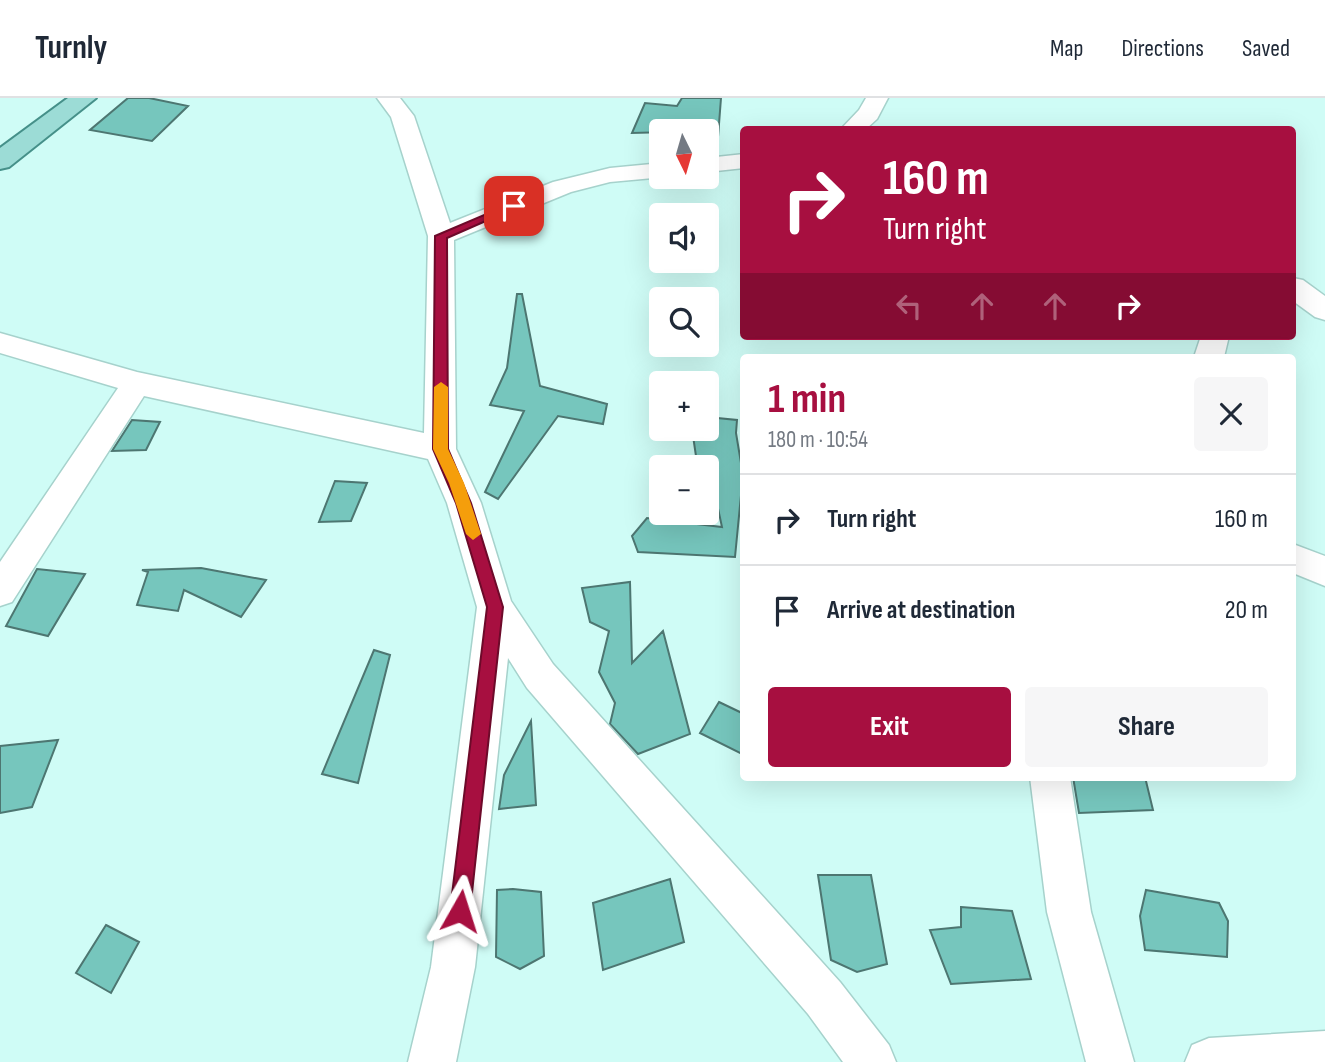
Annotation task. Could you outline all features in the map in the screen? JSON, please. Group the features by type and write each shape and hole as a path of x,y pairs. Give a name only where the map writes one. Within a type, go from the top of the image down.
{"main road":[{"path":"0,161 84,98"}],"street":[{"path":"388,98 402,116 441,236 440,449 464,503 495,607 540,676 824,998 872,1062"},
{"path":"856,126 869,114 877,98"},
{"path":"719,164 740,161"},
{"path":"441,236 562,187 610,175 649,171"},
{"path":"1296,289 1325,310"},
{"path":"0,343 136,383 440,449"},
{"path":"0,591 136,383"},
{"path":"1296,559 1325,571"},
{"path":"432,1062 453,967 495,607"},
{"path":"1051,781 1069,912 1110,1062"},
{"path":"1209,1062 1325,1055"}],"building":[{"path":"128,98 149,98 188,106 152,141 90,130"},
{"path":"682,98 721,98 719,124 719,119 649,119 649,133 632,133 645,103 677,106"},
{"path":"517,294 522,294 540,386 607,404 603,424 558,416 498,499 485,492 524,411 490,405 507,368"},
{"path":"719,418 737,420 740,506 735,557 638,552 632,536 647,518 649,525 722,527 719,513 719,455 696,455 694,441 719,441"},
{"path":"132,420 160,422 146,450 112,451"},
{"path":"335,481 367,483 351,521 319,522"},
{"path":"201,568 266,580 241,617 184,590 178,611 137,605 148,572 142,570"},
{"path":"37,569 85,574 48,636 6,626"},
{"path":"630,582 632,663 663,631 690,734 638,754 610,724 615,703 599,672 609,631 590,622 582,588"},
{"path":"374,650 390,655 358,783 322,774"},
{"path":"719,702 740,712 740,753 700,733"},
{"path":"531,721 536,805 499,809 504,775"},
{"path":"58,740 32,807 0,813 0,746"},
{"path":"1074,781 1146,781 1153,810 1079,813"},
{"path":"818,875 871,875 887,964 857,972 831,960"},
{"path":"670,879 684,942 603,970 593,903"},
{"path":"497,890 541,892 544,956 520,969 496,957"},
{"path":"1146,890 1219,903 1228,921 1227,957 1145,950 1140,916"},
{"path":"961,907 1012,911 1031,979 951,984 930,930 961,927"},
{"path":"106,925 139,942 111,993 76,973"}],"slow traffic":[{"path":"441,387 440,449 449,463 473,534"}],"route":[{"path":"460,911 495,607 464,503 449,463 440,449 443,296 441,236 514,206"}]}
